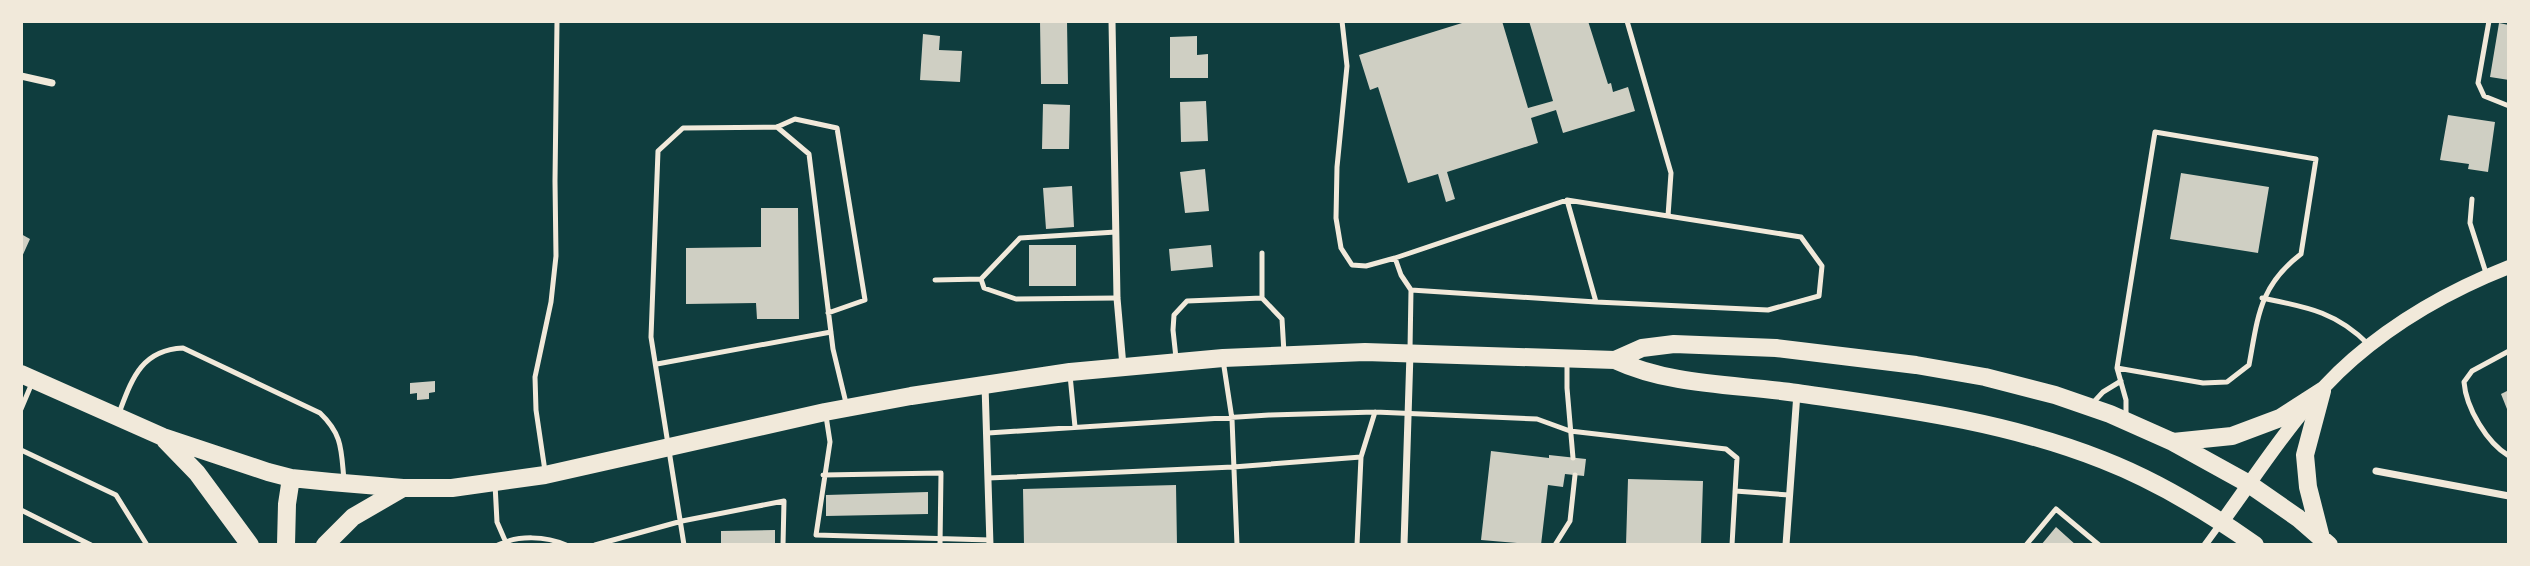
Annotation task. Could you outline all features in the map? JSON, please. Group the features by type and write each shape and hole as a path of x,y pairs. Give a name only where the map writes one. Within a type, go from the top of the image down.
{"main road":[{"path":"2222,522 2322,391 2352,360 2424,307 2487,276 2508,269"},
{"path":"1615,359 1642,348 1674,344 1776,348 1846,355 1985,377 2090,407 2173,442 2249,484 2325,541"},
{"path":"27,377 163,438 291,478 402,488 452,488 545,475 825,412 985,383 1070,372 1284,355 1410,352 1615,359 1640,371 1668,378 1797,393 1993,425 2053,442 2144,478 2222,522 2255,545"},
{"path":"2173,442 2232,436 2280,418 2322,391"},
{"path":"2322,391 2305,455 2308,487 2325,541"},
{"path":"163,438 197,473 250,545"},
{"path":"286,545 291,478"},
{"path":"325,545 353,517 402,488"}],"street":[{"path":"1112,21 1117,298 1123,367"},
{"path":"21,76 52,83"},
{"path":"1404,545 1410,352"},
{"path":"985,383 990,543"},
{"path":"1786,545 1797,393"},
{"path":"2376,471 2509,496"},
{"path":"2205,545 2222,522"}],"lane":[{"path":"545,475 536,410 535,377 556,267 557,21"},
{"path":"1342,21 1347,66 1337,167 1336,218 1340,248 1352,265 1366,266 1395,258 1567,200 1801,237 1822,266 1819,296 1768,310 1411,290"},
{"path":"1628,21 1671,173 1668,216"},
{"path":"2489,21 2479,83 2484,96 2509,106"},
{"path":"684,545 651,337 658,151 683,128 777,127 795,119 837,128 865,300 828,313"},
{"path":"777,127 809,154 828,313 847,408"},
{"path":"2117,368 2203,383 2227,382 2249,365 2262,298 2285,266 2301,254 2316,159 2155,132 2117,368 2126,400 2126,421"},
{"path":"2472,199 2470,223 2487,276"},
{"path":"1567,200 1596,302"},
{"path":"935,280 981,279 1020,238 1116,232"},
{"path":"1262,253 1262,298 1282,319 1284,355"},
{"path":"1395,258 1401,275 1411,290 1410,352"},
{"path":"981,279 984,288 1016,299 1117,298"},
{"path":"1177,362 1174,315 1187,301 1262,298"},
{"path":"2262,298 2332,315 2354,329 2370,346"},
{"path":"657,365 831,332"},
{"path":"117,417 130,383 150,356 168,349 183,348 320,413 334,426 341,443 344,483"},
{"path":"2509,351 2472,371 2464,382 2465,397 2493,446 2509,456"},
{"path":"1567,357 1573,458"},
{"path":"1223,358 1232,419 1237,545"},
{"path":"1070,372 1075,427"},
{"path":"21,409 27,377"},
{"path":"2090,407 2104,392 2121,380"},
{"path":"819,545 816,535 830,442 825,412"},
{"path":"1357,545 1361,457 1375,412"},
{"path":"988,433 1375,412 1537,419 1570,431 1726,449 1737,458 1731,545"},
{"path":"21,450 116,495 147,545"},
{"path":"988,478 1233,467 1361,457"},
{"path":"823,475 940,473 940,542"},
{"path":"1555,545 1570,521 1575,475"},
{"path":"495,483 498,522 507,543"},
{"path":"1735,491 1789,495"},
{"path":"595,545 682,521 784,501 783,545"},
{"path":"2026,545 2056,509 2099,545"},
{"path":"21,510 91,545"},
{"path":"816,535 990,543"},
{"path":"498,545 542,538 566,545"}],"building":[{"path":"1040,21 1067,21 1068,84 1041,84"},
{"path":"1462,21 1502,21 1528,108 1553,101 1529,21 1588,21 1608,84 1611,83 1613,92 1628,87 1635,111 1563,133 1556,110 1531,118 1538,143 1447,172 1455,199 1446,202 1438,174 1408,183 1378,87 1370,90 1359,55"},
{"path":"2499,23 2509,25 2509,80 2490,77"},
{"path":"923,34 940,36 939,50 962,51 960,82 920,80"},
{"path":"1197,36 1197,55 1208,54 1208,78 1170,78 1170,37"},
{"path":"1206,101 1208,141 1181,142 1180,102"},
{"path":"1043,104 1070,105 1069,149 1042,149"},
{"path":"2448,115 2495,122 2488,172 2468,169 2469,164 2440,160"},
{"path":"1205,169 1209,211 1185,213 1180,172"},
{"path":"2181,173 2269,187 2258,253 2170,239"},
{"path":"1072,186 1074,227 1046,229 1043,188"},
{"path":"761,208 798,208 799,319 757,319 756,303 686,304 686,248 761,247"},
{"path":"21,234 30,239 21,259"},
{"path":"1029,245 1076,245 1076,286 1029,286"},
{"path":"1211,245 1213,267 1171,271 1169,249"},
{"path":"435,381 435,392 429,393 429,399 417,400 417,393 410,394 410,383"},
{"path":"2509,390 2509,414 2501,394"},
{"path":"1491,451 1549,458 1549,455 1586,459 1584,476 1565,474 1563,487 1548,485 1541,545 1481,540"},
{"path":"1628,479 1703,481 1701,545 1626,545"},
{"path":"1176,485 1177,545 1024,545 1023,489"},
{"path":"928,492 928,514 826,516 826,495"},
{"path":"2056,527 2076,545 2041,545"},
{"path":"775,530 775,545 721,545 721,531"}]}
